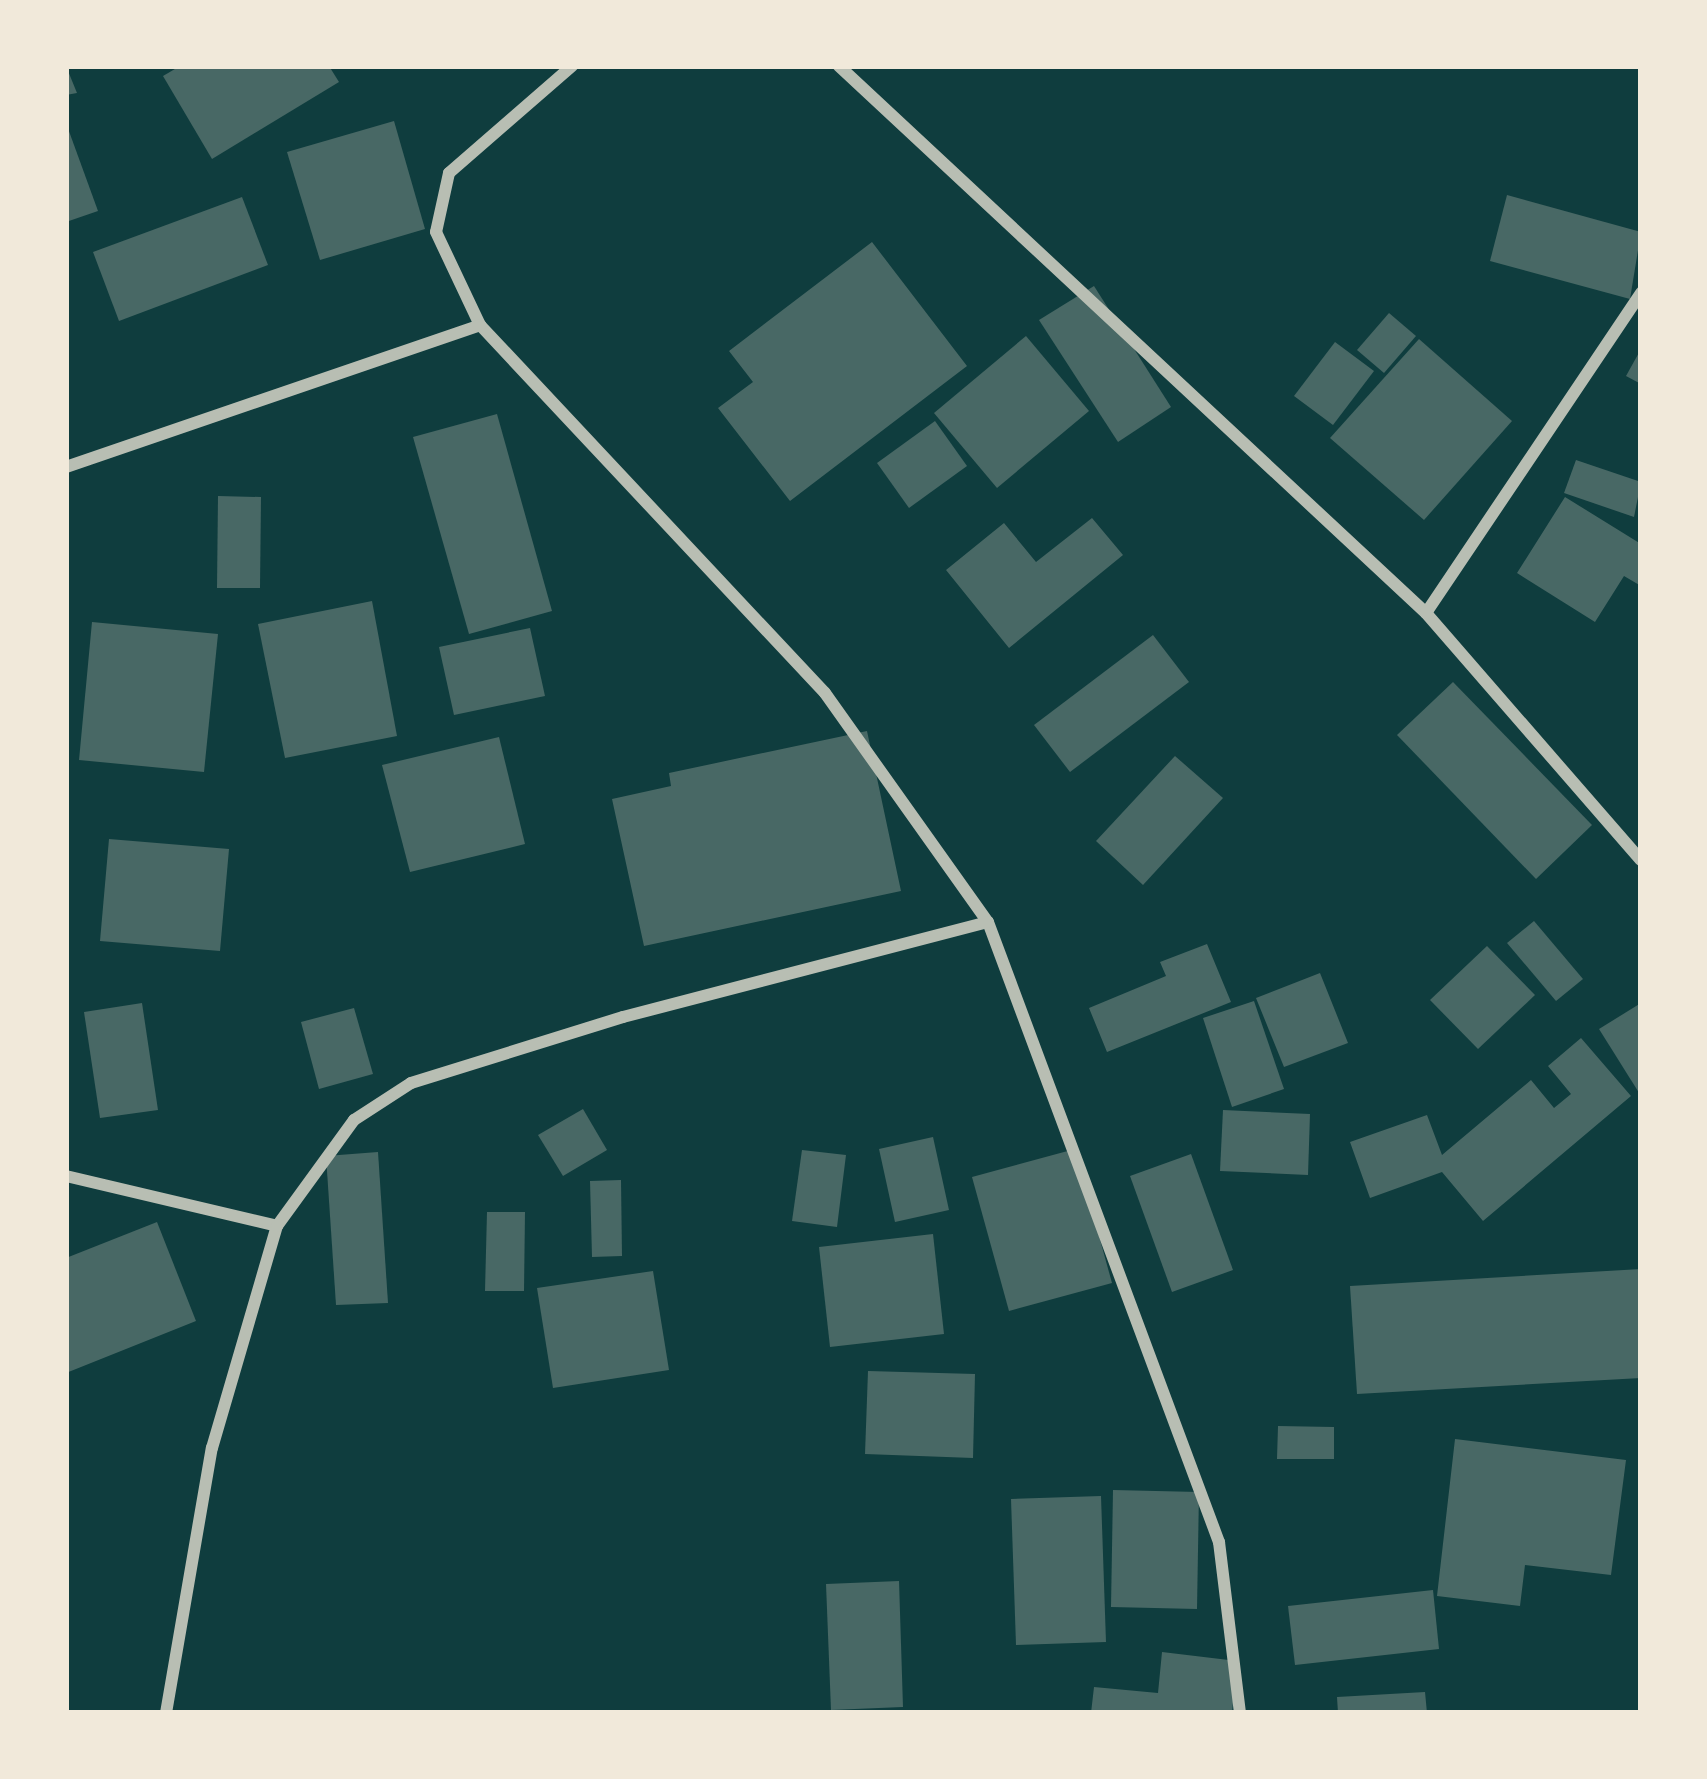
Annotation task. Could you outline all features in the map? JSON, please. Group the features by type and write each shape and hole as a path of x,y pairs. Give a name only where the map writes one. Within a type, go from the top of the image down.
{"street":[{"path":"572,66 449,173 436,232 481,325 825,693 988,922 1219,1542 1240,1713"},
{"path":"839,66 1426,613 1641,860"},
{"path":"1426,613 1641,292"},
{"path":"66,467 481,325"},
{"path":"166,1713 212,1448 277,1226 354,1120 411,1083 622,1017 988,922"},
{"path":"66,1176 277,1226"}],"building":[{"path":"66,66 77,93 66,95"},
{"path":"180,66 329,66 339,82 212,159 163,76"},
{"path":"394,121 425,229 320,260 287,152"},
{"path":"66,123 98,211 66,222"},
{"path":"1507,195 1641,232 1630,299 1490,261"},
{"path":"242,197 268,265 119,321 93,252"},
{"path":"872,242 967,366 790,501 718,408 753,382 729,351"},
{"path":"1094,286 1171,407 1118,442 1039,320"},
{"path":"1389,313 1416,336 1384,373 1357,350"},
{"path":"1026,336 1089,411 997,488 934,413"},
{"path":"1419,339 1512,421 1424,520 1330,438"},
{"path":"1335,342 1374,371 1333,425 1294,396"},
{"path":"1641,349 1641,384 1626,376"},
{"path":"497,414 552,611 469,634 413,437"},
{"path":"935,421 967,466 909,508 877,463"},
{"path":"1576,460 1641,482 1634,517 1564,493"},
{"path":"218,496 261,497 260,588 217,588"},
{"path":"1565,497 1641,544 1641,586 1624,576 1595,622 1517,573"},
{"path":"1092,518 1123,555 1009,648 946,570 1004,523 1036,562"},
{"path":"372,601 397,736 285,758 258,624"},
{"path":"92,622 218,634 204,772 79,760"},
{"path":"530,628 545,696 454,715 439,647"},
{"path":"1153,635 1189,682 1070,772 1034,725"},
{"path":"1453,682 1592,825 1536,879 1397,735"},
{"path":"867,731 901,891 644,946 612,799 671,786 669,773"},
{"path":"499,737 525,844 410,872 382,765"},
{"path":"1175,756 1223,798 1143,885 1096,841"},
{"path":"109,839 229,849 220,951 100,941"},
{"path":"1534,921 1583,979 1556,1001 1507,943"},
{"path":"1207,944 1231,1002 1107,1052 1089,1008 1166,976 1160,962"},
{"path":"1487,946 1535,995 1478,1049 1430,1000"},
{"path":"1320,973 1348,1043 1284,1067 1256,998"},
{"path":"1254,1001 1284,1089 1232,1107 1203,1018"},
{"path":"142,1003 158,1110 100,1118 84,1012"},
{"path":"1641,1003 1641,1096 1599,1029"},
{"path":"354,1008 373,1074 319,1089 301,1022"},
{"path":"1581,1038 1631,1096 1483,1221 1442,1172 1370,1198 1350,1142 1427,1115 1442,1155 1531,1080 1554,1108 1571,1094 1548,1066"},
{"path":"583,1109 607,1150 563,1176 538,1135"},
{"path":"1223,1110 1310,1114 1308,1175 1220,1171"},
{"path":"933,1137 949,1210 895,1222 879,1149"},
{"path":"1075,1149 1112,1283 1009,1311 972,1177"},
{"path":"802,1150 846,1155 837,1227 792,1221"},
{"path":"378,1152 388,1303 336,1305 326,1156"},
{"path":"1191,1154 1233,1270 1172,1292 1130,1176"},
{"path":"621,1180 622,1256 592,1257 590,1181"},
{"path":"487,1212 525,1212 524,1291 485,1291"},
{"path":"157,1222 196,1321 66,1373 66,1258"},
{"path":"933,1234 944,1334 830,1347 819,1247"},
{"path":"1641,1269 1641,1378 1357,1394 1350,1286"},
{"path":"653,1271 669,1370 553,1388 537,1288"},
{"path":"868,1371 975,1374 973,1458 865,1454"},
{"path":"1278,1426 1334,1427 1334,1459 1277,1459"},
{"path":"1455,1439 1626,1460 1611,1575 1525,1565 1520,1606 1437,1596"},
{"path":"1113,1490 1199,1492 1197,1609 1111,1607"},
{"path":"1101,1496 1106,1642 1016,1645 1011,1499"},
{"path":"899,1581 903,1707 831,1710 826,1584"},
{"path":"1433,1590 1439,1649 1295,1665 1288,1606"},
{"path":"1162,1652 1237,1661 1232,1713 1091,1713 1094,1687 1158,1693"},
{"path":"1425,1692 1427,1713 1338,1713 1337,1697"}]}
